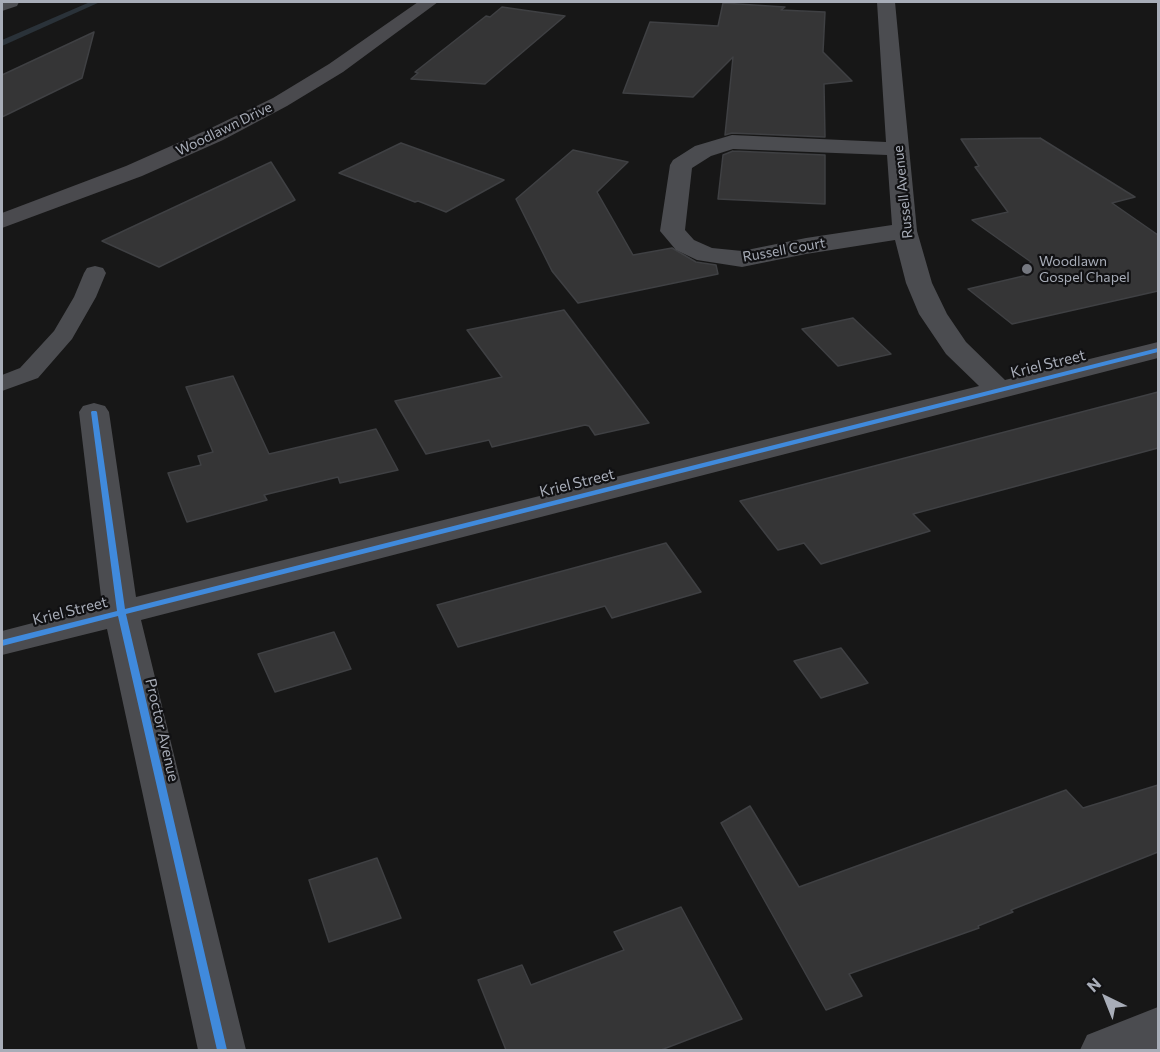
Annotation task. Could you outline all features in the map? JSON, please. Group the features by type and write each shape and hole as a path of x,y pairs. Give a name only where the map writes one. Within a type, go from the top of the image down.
{"main road":[{"name":"Woodlawn Drive","path":"2,221 134,171 271,107 336,68 429,2"}],"street":[{"path":"2,5 10,2"},
{"name":"Russell Avenue","path":"885,2 905,231 919,283 933,314 956,348 999,390"},
{"name":"Russell Court","path":"898,149 732,142 703,151 681,165 672,231 685,245 706,255 742,259 806,246 905,231"},
{"name":"Kriel Street","path":"2,643 1158,350"},
{"name":"Proctor Avenue","path":"94,412 121,612 222,1050"},
{"path":"1104,1050 1158,1028"}],"lane":[{"path":"2,384 29,373 64,334 85,297 95,273"}],"building":[{"path":"723,3 785,7 781,10 825,12 823,52 852,81 824,84 825,137 732,133 725,135 733,57 693,97 623,93 650,22 718,26"},
{"path":"502,7 565,16 485,84 411,79 418,73 415,72 486,16 490,17"},
{"path":"94,32 82,78 2,117 2,75"},
{"path":"1040,138 1135,197 1112,203 1158,235 1158,291 1012,324 968,289 1032,274 1022,267 1031,262 972,220 1008,212 975,167 979,166 961,139"},
{"path":"401,143 504,180 446,212 339,173"},
{"path":"573,150 628,162 597,192 633,255 672,248 696,262 716,265 718,274 578,303 552,271 516,199"},
{"path":"733,151 825,155 825,204 718,199 723,155"},
{"path":"271,162 295,200 159,267 102,241"},
{"path":"564,310 649,423 595,435 589,426 585,425 492,447 489,440 426,454 395,401 502,377 467,330"},
{"path":"853,318 891,354 838,366 802,329"},
{"path":"233,376 269,454 376,429 398,470 340,483 338,477 264,495 267,500 187,522 168,473 201,465 198,456 213,452 186,387"},
{"path":"1158,392 1158,448 913,514 930,531 821,564 804,543 778,550 740,501"},
{"path":"666,543 701,592 612,618 605,606 458,647 437,605"},
{"path":"334,632 351,669 275,692 258,654"},
{"path":"841,648 868,683 821,698 794,661"},
{"path":"1158,785 1158,852 1011,910 1013,912 978,926 979,928 849,974 862,996 826,1010 721,823 750,806 799,887 1066,790 1083,808"},
{"path":"377,858 401,918 329,942 309,880"},
{"path":"681,907 742,1019 661,1050 506,1050 478,980 522,965 531,985 624,950 614,932"}],"waterway":[{"path":"2,43 96,2"}],"cycle path":[{"path":"2,643 1158,350"},
{"path":"94,412 121,612 222,1050"}],"place":[{"name":"Woodlawn Gospel Chapel","path":"1027,269"}]}
